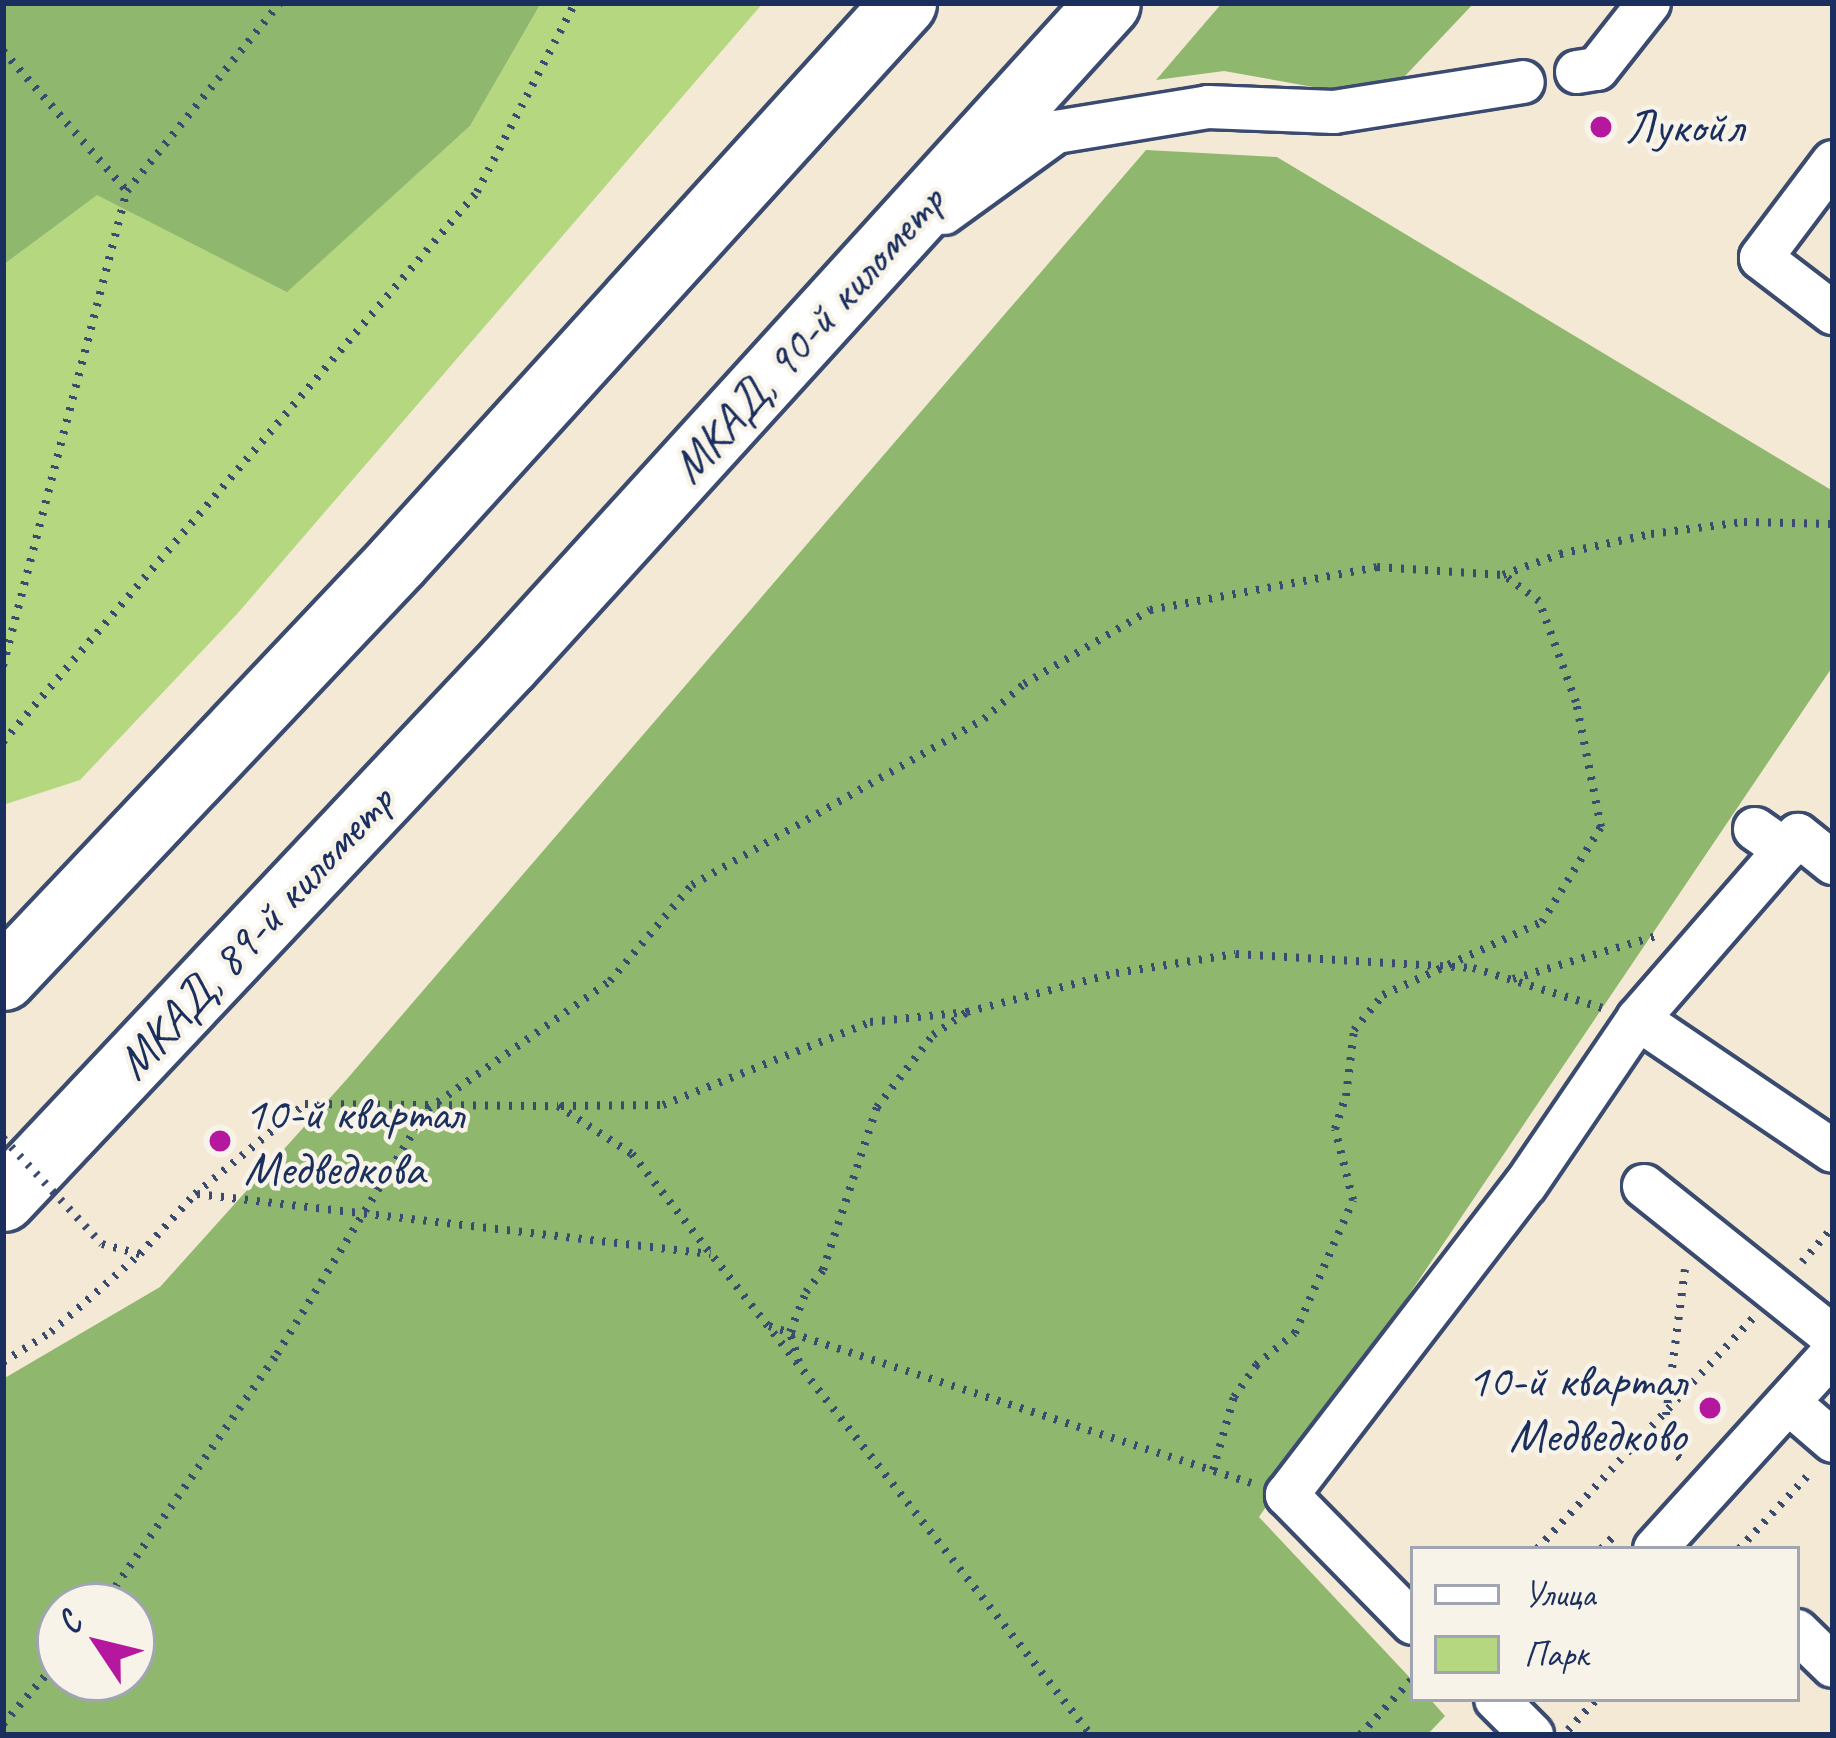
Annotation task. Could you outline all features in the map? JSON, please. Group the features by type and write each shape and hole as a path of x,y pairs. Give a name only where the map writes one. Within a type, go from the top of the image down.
{"highway":[{"path":"3,978 397,561 904,3"},
{"name":"МКАД, 90-й километр","path":"507,664 1108,3"},
{"name":"МКАД, 89-й километр","path":"3,1199 507,664"}],"street":[{"path":"1577,72 1597,69 1649,3"},
{"path":"870,266 1056,132 1208,107 1334,112 1523,82"},
{"path":"1833,162 1761,258 1833,313"},
{"path":"1410,1620 1287,1495 1526,1184 1638,1019 1730,914 1770,839 1798,836 1833,863"},
{"path":"1638,1019 1833,1150"},
{"path":"1644,1186 1833,1337"},
{"path":"1678,1541 1833,1353"},
{"path":"1789,1402 1825,1453"},
{"path":"1800,1633 1833,1666"}],"path":[{"path":"3,666 127,191 280,3"},
{"path":"3,742 477,192 575,3"},
{"path":"3,51 127,191"},
{"path":"119,1582 277,1354 428,1109 610,981 692,885 837,805 921,750 984,719 1024,684 1150,610 1376,567 1503,575 1560,554 1651,534 1744,522 1833,524"},
{"path":"1213,1470 1234,1397 1256,1365 1295,1333 1353,1200 1335,1129 1346,1096 1354,1030 1383,995 1542,922 1601,827 1576,701 1539,601 1503,575"},
{"path":"1509,980 1730,914"},
{"path":"3,1362 51,1331 140,1254 195,1194 305,1104 428,1109 663,1105 870,1022 967,1012 1116,973 1236,954 1449,967 1638,1019"},
{"path":"801,1369 790,1333 806,1292 823,1270 877,1107 933,1035 967,1012"},
{"path":"558,1106 632,1154 1091,1735"},
{"path":"3,1138 102,1244 140,1254"},
{"path":"195,1194 710,1254"},
{"path":"1666,1417 1691,1222"},
{"path":"1540,1546 1666,1417 1833,1227"},
{"path":"766,1325 1287,1495"},
{"path":"1652,1432 1683,1461"},
{"path":"1742,1546 1825,1453"},
{"path":"1360,1735 1410,1681"},
{"path":"3,1724 36,1686"},
{"path":"1563,1735 1594,1702"}],"green space":[{"path":"3,3 541,3 470,126 287,292 97,195 3,265"},
{"path":"541,3 763,3 237,614 80,780 3,805 3,265 97,194 287,291 470,126"},
{"path":"1222,3 1474,3 1405,76 1347,93 1224,71 1156,80"},
{"path":"1146,150 1277,157 1833,491 1833,666 1259,1517 1410,1678 1410,1702 1433,1702 1445,1716 1427,1735 3,1735 3,1379 160,1287 347,1079"}],"place":[{"name":"Лукойл","path":"1601,127"},
{"name":"10-й квартал Медведкова","path":"220,1141"},
{"name":"10-й квартал Медведково","path":"1710,1408"}]}
